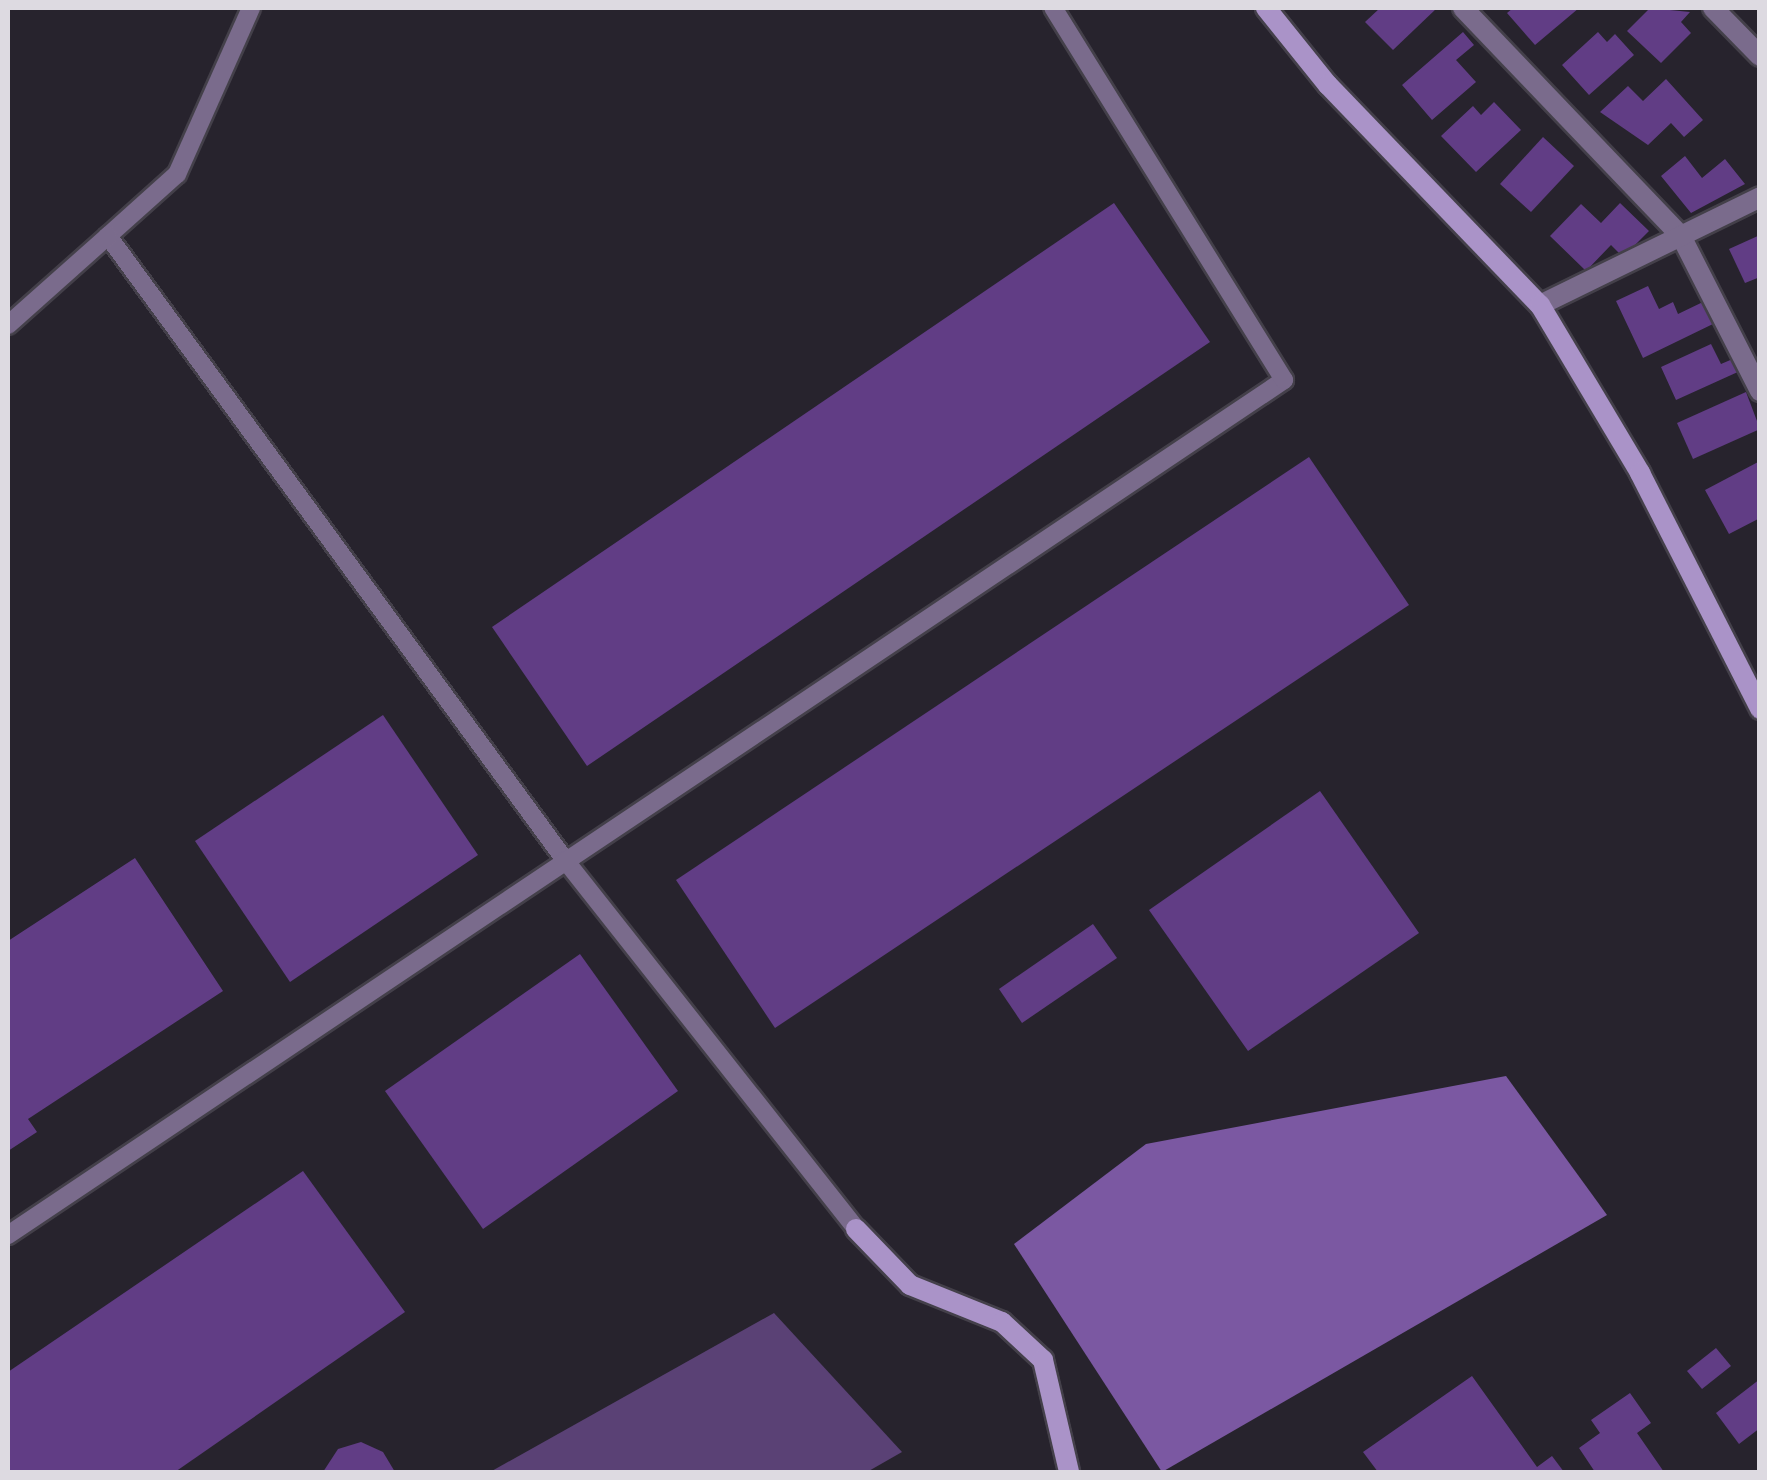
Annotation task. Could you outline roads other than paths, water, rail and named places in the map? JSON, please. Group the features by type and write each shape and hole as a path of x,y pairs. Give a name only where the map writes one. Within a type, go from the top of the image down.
{"street":[{"path":"1266,8 1328,85 1540,306 1640,473 1760,709"},
{"path":"1463,8 1681,236 1760,391"},
{"path":"1713,8 1760,56"},
{"path":"1540,306 1760,197"},
{"path":"856,1229 910,1284 1002,1322 1043,1360 1069,1472"}],"lane":[{"path":"8,325 176,174 251,8"},
{"path":"8,1234 1284,380 1053,8"},
{"path":"108,236 565,860 856,1229"}]}
